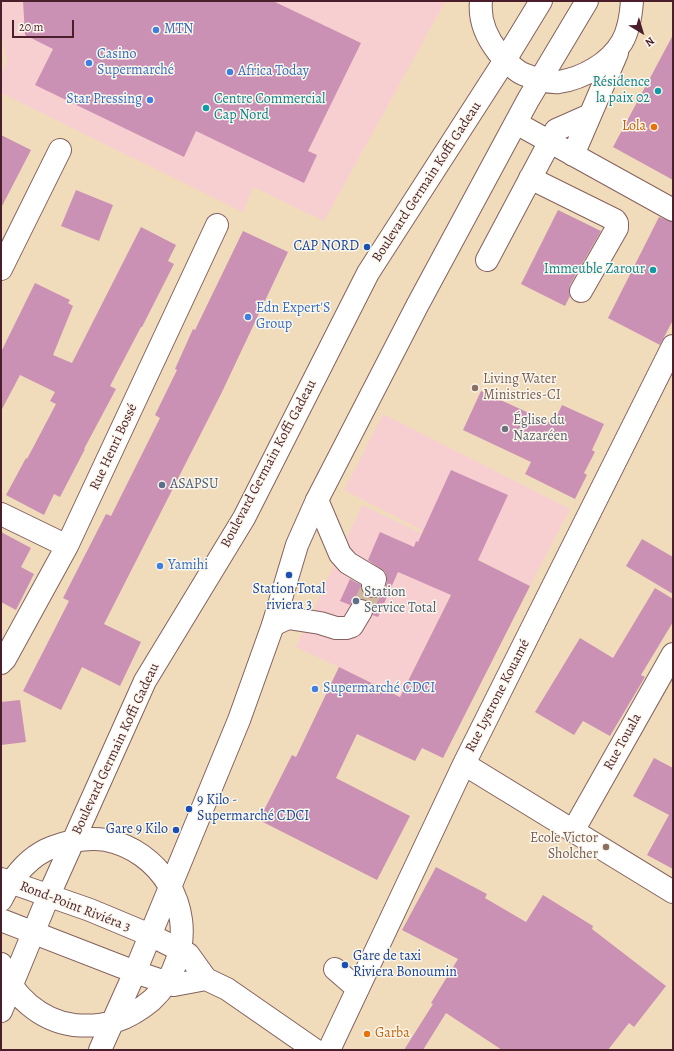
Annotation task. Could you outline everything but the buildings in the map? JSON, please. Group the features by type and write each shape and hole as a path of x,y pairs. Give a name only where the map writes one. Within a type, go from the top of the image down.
{"main road":[{"path":"481,1 482,20 487,35 492,44 505,60 522,74 541,80 558,82 588,73 602,64 613,54 622,42 646,1"},
{"name":"Boulevard Germain Koffi Gadeau","path":"1,1011 48,897 144,681 244,518 368,272 505,60 541,1"},
{"path":"100,1050 135,972 206,802 238,720 272,624 297,545 317,500 414,313 516,123 587,1"},
{"path":"573,155 628,29 632,1"},
{"path":"488,260 556,130 590,115"},
{"path":"516,123 673,210"},
{"path":"1,270 60,150"},
{"path":"530,178 615,220 617,223 617,228 581,291"},
{"name":"Rue Henri Bossé","path":"1,663 67,546 217,226"},
{"name":"Rue Lystrone Kouamé","path":"329,1050 464,764 673,346"},
{"path":"317,500 340,554 348,563 375,579 374,586"},
{"path":"1,514 67,546"},
{"path":"272,624 288,618 320,623 336,628 346,628 352,626 361,611"},
{"name":"Rue Touala","path":"573,830 673,654"},
{"path":"464,764 673,892"},
{"path":"1,964 11,986 39,1012 59,1021 74,1025 112,1024 141,1009 156,996 167,983 180,950 182,931 180,913 175,896 155,867 142,855 106,840 73,841 51,847 36,856 4,887"},
{"name":"Rond-Point Riviéra 3","path":"4,887 48,897 90,910 150,935 188,954 206,979"},
{"path":"1,920 167,983 174,985 206,979 227,989 315,1050"},
{"path":"336,969 358,989"}],"shaded area":[{"name":"Centre Commercial Cap Nord","path":"1,1 445,2 324,221 253,187 243,212 1,93 1,76 7,62 1,30"},
{"path":"383,414 570,509 530,586 344,490"},
{"path":"362,505 470,556 400,696 296,647"}],"tunnel":[{"path":"361,611 373,586"}],"place":[{"name":"MTN","path":"156,30"},
{"name":"Casino Supermarché","path":"89,63"},
{"name":"Africa Today","path":"230,72"},
{"name":"Résidence la paix 02","path":"658,91"},
{"name":"Star Pressing","path":"150,100"},
{"name":"Centre Commercial Cap Nord","path":"206,108"},
{"name":"Lola","path":"654,127"},
{"name":"CAP NORD","path":"367,247"},
{"name":"Immeuble Zarour","path":"653,270"},
{"name":"Edn Expert'S Group","path":"248,317"},
{"name":"Living Water Ministries-CI","path":"475,388"},
{"name":"Église du Nazaréen","path":"505,429"},
{"name":"ASAPSU","path":"162,485"},
{"name":"Yamihi","path":"160,566"},
{"name":"Station Total riviera 3","path":"289,575"},
{"name":"Station Service Total","path":"356,601"},
{"name":"Supermarché CDCI","path":"315,689"},
{"name":"9 Kilo - Supermarché CDCI","path":"189,809"},
{"name":"Gare 9 Kilo","path":"176,830"},
{"name":"Ecole Victor Sholcher","path":"606,847"},
{"name":"Gare de taxi Riviera Bonoumin","path":"345,965"},
{"name":"Garba","path":"367,1034"}]}
